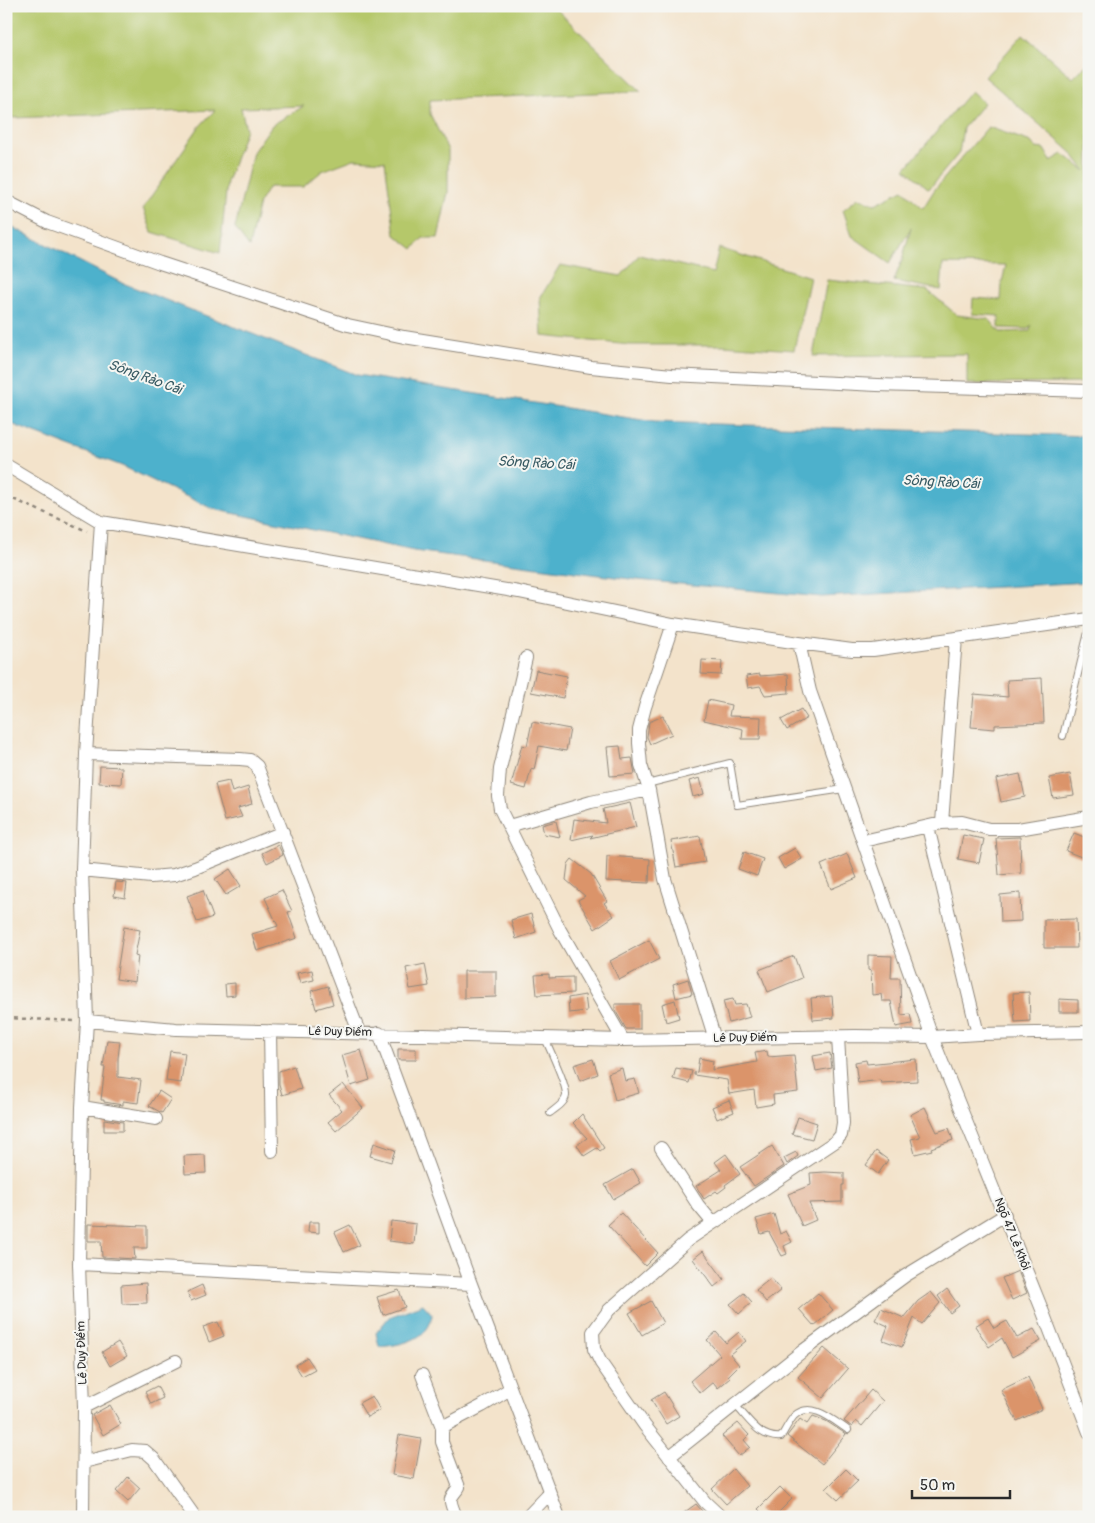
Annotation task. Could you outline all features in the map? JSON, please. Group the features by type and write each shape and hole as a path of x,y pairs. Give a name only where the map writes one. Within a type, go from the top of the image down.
{"street":[{"path":"6,201 46,222 160,263 348,324 404,337 591,367 672,376 877,385 1089,391"},
{"path":"6,465 101,522 519,592 673,624 799,643 852,650 873,650 1089,619"},
{"path":"86,1021 82,870 86,754 101,522"},
{"path":"673,624 639,730 641,765 648,787 665,879 715,1039"},
{"path":"942,823 956,638"},
{"name":"Ngõ 47 Lê Khôi","path":"799,643 810,691 932,1036 1089,1432"},
{"path":"526,658 498,782 500,809 560,930 623,1040"},
{"path":"86,754 250,760 257,766 360,1032"},
{"path":"509,826 648,787"},
{"path":"863,840 942,823 962,822 989,829 1018,829 1089,817"},
{"path":"928,827 978,1034"},
{"path":"82,870 151,877 174,875 283,832"},
{"name":"Lê Duy Điếm","path":"83,1517 84,1407 79,1264 82,1107 86,1021 176,1029 360,1032 623,1040 1089,1032"},
{"path":"270,1031 272,1151"},
{"path":"379,1033 559,1517"},
{"path":"721,1517 705,1502 645,1426 594,1349 593,1332 609,1310 688,1240 836,1141 840,1135 843,1123 838,1037"},
{"path":"82,1107 156,1119"},
{"path":"661,1148 713,1223"},
{"path":"669,1457 804,1350 905,1276 1004,1215"},
{"path":"79,1264 471,1284"},
{"path":"84,1407 176,1361"},
{"path":"422,1375 442,1427 442,1442 459,1487 452,1494 450,1500 456,1517"},
{"path":"442,1427 510,1389"},
{"path":"84,1462 132,1450 145,1451 154,1459 194,1517"},
{"path":"527,1517 550,1492"}],"lane":[{"path":"1062,736 1089,628"},
{"path":"648,787 730,763 737,805 844,789"},
{"path":"545,1038 564,1084 566,1096 550,1113"},
{"path":"736,1405 756,1429 771,1438 781,1437 795,1416 807,1410 823,1413 848,1430"}],"path":[{"path":"6,496 88,532 101,522"},
{"path":"6,1018 86,1021"}],"green space":[{"path":"14,6 553,6 641,91 430,100 430,114 448,150 448,192 438,238 423,238 413,249 395,235 385,161 354,159 322,171 303,187 269,187 259,203 249,247 235,228 253,152 272,125 304,106 241,108 246,129 227,182 220,253 152,232 143,208 199,127 215,110 13,118 6,108 6,18"},
{"path":"1023,34 1073,78 1089,62 1089,383 967,384 967,354 813,356 827,280 927,290 957,315 989,319 1000,332 1030,331 1031,325 1028,329 999,328 999,316 972,314 973,298 1001,300 1002,282 1006,265 943,264 941,290 894,281 911,228 890,263 852,236 843,210 858,198 875,204 903,190 923,208 935,189 988,127 1031,142 1036,148 1044,149 1051,161 1063,154 1086,171 1071,152 985,77"},
{"path":"971,91 984,103 963,128 959,153 929,189 905,169"},
{"path":"719,248 810,277 794,350 723,345 630,345 542,336 540,298 560,265 621,276 639,255 713,273"}],"water":[{"name":"Sông Rào Cái","path":"6,224 120,282 357,375 655,422 1089,436 1089,582 822,597 638,580 414,551 213,509 122,466 6,422"},
{"path":"423,1304 432,1314 426,1330 413,1340 405,1343 379,1347 376,1333 389,1317"}],"building":[{"path":"702,660 722,661 721,675 701,674"},
{"path":"536,670 567,676 563,698 531,692"},
{"path":"760,674 760,676 788,674 789,693 765,695 760,686 748,688 746,676"},
{"path":"1042,678 1044,723 995,725 995,729 971,727 974,694 1008,697 1007,680"},
{"path":"708,700 731,705 729,716 761,717 760,739 742,739 743,729 704,720"},
{"path":"801,709 807,718 787,730 781,720"},
{"path":"663,716 672,734 650,744 647,737 649,722"},
{"path":"532,722 570,729 566,751 539,746 534,770 531,769 526,789 511,785 522,745 527,746"},
{"path":"620,746 622,759 632,758 635,774 610,776 607,747"},
{"path":"100,766 122,767 121,784 99,783"},
{"path":"1020,774 1025,797 1001,802 996,779"},
{"path":"1070,774 1074,795 1053,798 1049,778"},
{"path":"700,778 704,794 693,797 689,781"},
{"path":"229,781 232,792 248,787 252,804 238,808 242,817 225,821 215,784"},
{"path":"630,803 636,827 590,838 593,835 571,840 574,819 606,823 603,809"},
{"path":"556,821 560,837 544,834 542,825"},
{"path":"1074,833 1089,839 1089,847 1084,858 1066,851"},
{"path":"963,835 984,839 979,863 958,859"},
{"path":"700,836 705,862 676,867 671,841"},
{"path":"1020,837 1021,873 999,875 996,838"},
{"path":"278,845 283,855 267,863 262,853"},
{"path":"795,848 802,859 784,869 778,858"},
{"path":"744,852 763,859 757,876 738,869"},
{"path":"847,854 857,878 831,889 821,865"},
{"path":"607,856 650,859 649,883 606,881"},
{"path":"572,859 591,874 607,901 604,903 614,916 595,929 578,900 585,896 566,880 568,864"},
{"path":"230,869 241,886 226,895 215,879"},
{"path":"116,882 127,883 125,898 114,896"},
{"path":"203,890 213,917 197,922 187,896"},
{"path":"282,890 292,911 288,912 297,938 257,951 252,934 278,926 265,898"},
{"path":"1020,893 1021,921 1001,922 1000,895"},
{"path":"531,914 536,932 516,939 511,920"},
{"path":"1076,919 1077,948 1044,948 1044,920"},
{"path":"124,927 140,930 135,955 138,956 135,982 116,979"},
{"path":"649,940 659,959 619,980 610,961"},
{"path":"868,955 892,956 891,978 900,978 901,1015 910,1014 912,1024 896,1027 891,1001 882,1001 881,994 872,995"},
{"path":"794,956 802,978 768,992 759,970"},
{"path":"425,964 429,986 410,989 406,968"},
{"path":"312,970 314,980 300,983 297,973"},
{"path":"464,971 496,971 496,997 464,998"},
{"path":"549,974 549,978 573,977 573,993 537,995 535,975"},
{"path":"688,979 692,994 676,998 673,984"},
{"path":"235,983 235,995 226,996 225,984"},
{"path":"328,986 333,1004 316,1009 311,991"},
{"path":"1029,992 1030,1021 1015,1022 1013,993"},
{"path":"585,995 587,1011 569,1013 568,998"},
{"path":"832,996 834,1018 813,1020 811,998"},
{"path":"733,999 735,1005 746,1004 750,1017 729,1023 723,1001"},
{"path":"1059,999 1078,1000 1078,1012 1059,1012"},
{"path":"675,1000 679,1018 666,1022 662,1004"},
{"path":"615,1004 640,1004 640,1029 626,1029 615,1010"},
{"path":"107,1040 120,1041 118,1077 141,1080 138,1103 123,1101 123,1105 101,1100"},
{"path":"398,1049 416,1049 416,1060 398,1060"},
{"path":"361,1050 370,1080 351,1086 342,1055"},
{"path":"170,1051 185,1053 181,1083 166,1081"},
{"path":"767,1051 768,1057 794,1055 798,1092 773,1095 774,1104 756,1107 754,1090 729,1094 727,1080 694,1075 697,1072 699,1058 713,1061 712,1070 757,1062 755,1053"},
{"path":"830,1053 832,1068 816,1071 813,1056"},
{"path":"593,1059 598,1074 580,1081 574,1065"},
{"path":"916,1059 917,1081 881,1083 880,1080 858,1083 855,1062 866,1060 867,1064"},
{"path":"294,1066 301,1089 282,1095 279,1084 279,1071"},
{"path":"622,1068 625,1081 635,1079 639,1093 615,1100 608,1073"},
{"path":"676,1068 692,1071 689,1083 673,1079"},
{"path":"343,1084 363,1108 336,1131 328,1122 342,1110 329,1095"},
{"path":"159,1091 171,1099 162,1113 149,1106"},
{"path":"729,1100 734,1112 717,1119 712,1107"},
{"path":"925,1107 937,1132 949,1128 953,1140 931,1148 932,1150 915,1154 911,1139 920,1137 910,1115"},
{"path":"582,1114 604,1148 600,1151 597,1148 584,1156 577,1145 587,1138 573,1123"},
{"path":"798,1117 817,1123 812,1139 792,1134"},
{"path":"104,1119 123,1122 123,1131 104,1131"},
{"path":"374,1143 395,1150 391,1162 370,1156"},
{"path":"772,1146 784,1166 754,1186 740,1167"},
{"path":"876,1151 888,1160 878,1174 866,1165"},
{"path":"796,1152 798,1156 787,1164 784,1158"},
{"path":"726,1154 740,1174 718,1193 716,1191 704,1199 696,1186 721,1170 715,1162"},
{"path":"205,1155 206,1173 185,1174 184,1156"},
{"path":"633,1169 641,1183 613,1199 605,1185"},
{"path":"810,1173 844,1173 842,1202 809,1203 816,1220 802,1226 788,1194 811,1185"},
{"path":"621,1213 658,1253 645,1266 608,1225"},
{"path":"774,1214 780,1234 786,1231 792,1242 784,1246 787,1254 782,1256 769,1232 761,1234 756,1219"},
{"path":"391,1221 416,1224 414,1244 389,1241"},
{"path":"309,1222 319,1222 319,1233 308,1232"},
{"path":"88,1224 147,1226 147,1248 134,1248 135,1259 102,1257 101,1241 88,1241"},
{"path":"350,1225 360,1245 344,1252 335,1232"},
{"path":"703,1251 724,1279 714,1287 693,1259"},
{"path":"1018,1271 1027,1293 1012,1300 1002,1278"},
{"path":"771,1278 781,1290 766,1302 756,1290"},
{"path":"146,1283 147,1303 122,1304 121,1285"},
{"path":"202,1285 206,1295 191,1301 187,1292"},
{"path":"947,1289 959,1306 950,1313 938,1296"},
{"path":"399,1290 405,1307 383,1315 377,1297"},
{"path":"931,1292 940,1303 922,1324 914,1318 902,1347 883,1340 888,1326 875,1320 881,1308 904,1318 918,1301"},
{"path":"744,1293 752,1302 739,1314 730,1304"},
{"path":"818,1293 833,1310 814,1326 799,1309"},
{"path":"651,1301 663,1323 642,1335 629,1313"},
{"path":"988,1318 994,1328 1007,1321 1017,1338 1034,1329 1041,1341 1012,1357 1002,1338 989,1347 975,1326"},
{"path":"218,1322 224,1336 209,1342 203,1327"},
{"path":"716,1332 726,1343 739,1332 746,1341 730,1354 739,1365 728,1376 730,1378 718,1388 713,1382 700,1393 690,1381 720,1355 707,1340"},
{"path":"118,1342 127,1356 110,1366 102,1352"},
{"path":"824,1348 848,1369 823,1398 798,1377"},
{"path":"307,1357 315,1369 302,1376 295,1365"},
{"path":"1028,1377 1042,1409 1017,1421 1001,1390"},
{"path":"157,1386 163,1398 151,1404 145,1392"},
{"path":"871,1390 883,1401 862,1426 856,1421 852,1427 844,1421"},
{"path":"664,1392 679,1416 666,1424 651,1400"},
{"path":"372,1396 380,1410 367,1417 359,1403"},
{"path":"110,1405 121,1424 103,1435 92,1415"},
{"path":"813,1416 826,1421 846,1434 822,1464 787,1436 800,1419 807,1424"},
{"path":"738,1423 749,1435 744,1440 750,1447 739,1456 722,1436"},
{"path":"399,1435 421,1439 414,1479 392,1475"},
{"path":"733,1469 747,1486 726,1504 712,1489"},
{"path":"846,1469 858,1481 838,1500 826,1489"},
{"path":"128,1477 140,1488 128,1502 116,1491"},
{"path":"780,1487 792,1499 774,1517 766,1517 758,1509"},
{"path":"696,1504 707,1517 678,1517"}]}
